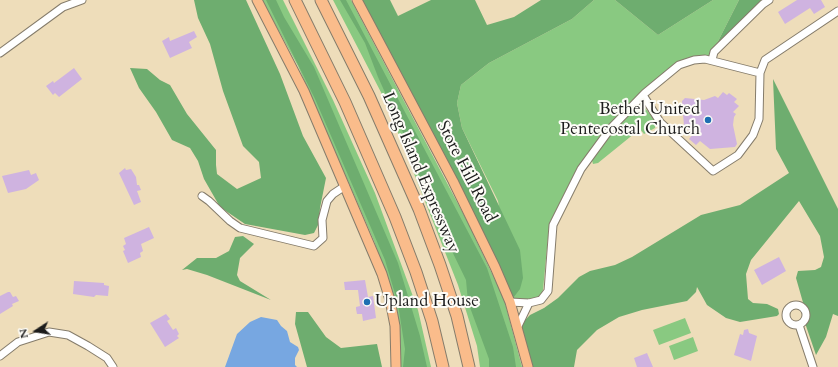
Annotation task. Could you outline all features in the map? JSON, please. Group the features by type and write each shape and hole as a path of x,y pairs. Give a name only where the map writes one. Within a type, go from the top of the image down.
{"highway":[{"path":"295,0 348,109 395,217 432,321 443,367"},
{"name":"Long Island Expressway","path":"321,0 396,154 440,265 457,316 469,367"},
{"path":"328,0 369,96"}],"main road":[{"path":"257,0 304,90 377,261 390,300 396,337 396,367"},
{"name":"Store Hill Road","path":"357,0 453,181 510,302 518,326 528,367"}],"street":[{"path":"0,53 63,7 82,0"},
{"path":"712,60 714,52 762,4 769,0"},
{"path":"643,95 660,122 713,171 738,155 753,135 759,119 760,73 765,60 838,11"},
{"path":"510,302 529,303 541,300 548,291 553,225 581,169 611,128 643,95 680,65 705,59 760,73"},
{"path":"202,196 240,228 314,246 323,238 322,220 327,201 333,194 345,186"},
{"path":"518,326 529,303"},
{"path":"799,325 813,367"},
{"path":"0,356 18,342 49,332 68,335 107,358 113,367"}],"green space":[{"path":"194,0 246,0 280,74 303,136 326,178 320,208 319,223 314,233 305,235 245,224 220,207 204,179 198,161 190,148 172,140 156,112 139,88 130,68 147,69 160,80 170,85 187,114 216,150 217,174 237,189 261,178 259,162 243,146 223,91 210,44 198,18"},
{"path":"262,0 283,0 333,100 375,193 418,310 431,367 399,367 401,349 395,300 374,241 298,66"},
{"path":"266,0 276,0 284,17 314,67 398,263 420,336 427,367 403,367 405,349 398,304 385,260 315,99"},
{"path":"333,0 351,0 467,221 504,299 522,367 480,367 477,346 458,285 385,100"},
{"path":"340,0 346,0 487,268 513,347 516,367 489,367 489,359 468,302 466,280 430,206 402,130 378,77 365,43"},
{"path":"357,0 390,0 398,16 431,0 475,0 487,25 514,17 541,0 594,0 572,19 489,63 461,85 457,103 462,128 520,250 523,278 520,289 510,302"},
{"path":"594,0 615,0 658,35 713,0 739,0 708,61 697,59 678,68 639,100 656,122 655,128 644,134 640,129 598,163 593,164 591,157 572,180 549,227 543,290 541,295 539,298 510,302 514,296 498,201 462,128 457,103 461,85 489,63 572,19"},
{"path":"615,0 713,0 658,35"},
{"path":"739,0 772,0 708,61"},
{"path":"773,79 838,209 838,316 833,314 826,337 816,355 805,323 806,313 796,278 798,271 815,270 821,267 824,257 820,236 799,201 751,260 746,274 748,299 753,303 767,304 778,309 779,314 777,316 740,322 726,318 707,305 697,287 696,292 687,301 642,310 619,317 597,330 577,350 574,367 528,367 520,325 530,315 544,308 558,298 579,277 590,271 615,265 632,257 701,215 740,205 789,173 776,149"},
{"path":"243,236 254,244 240,258 237,275 240,281 271,300 207,275 187,269 182,270 197,258 216,258 229,251 235,237"},
{"path":"296,312 308,312 326,337 341,348 377,344 382,367 307,367 295,324"},
{"path":"685,318 691,333 659,345 653,330"},
{"path":"693,337 698,351 674,360 669,346"}],"water":[{"path":"261,317 277,320 287,331 290,342 298,347 299,350 295,358 295,365 297,367 225,367 237,334 250,322"}],"building":[{"path":"797,0 821,0 825,7 814,14 810,8 785,24 778,12"},
{"path":"194,31 197,37 189,42 192,48 170,58 162,41 169,37 170,41"},
{"path":"74,68 82,79 59,97 55,93 53,95 46,86 53,81 54,83"},
{"name":"Bethel United Pentecostal Church","path":"723,92 727,95 729,93 737,99 734,102 739,106 733,112 736,114 733,125 737,144 735,147 710,149 700,141 696,145 689,139 693,134 684,126 682,101 685,98 704,100 715,96 718,98"},
{"path":"125,168 126,170 131,169 136,177 137,185 139,185 141,190 137,191 141,202 134,205 119,173"},
{"path":"29,170 31,175 36,173 39,180 26,189 8,193 2,176"},
{"path":"149,227 154,238 141,244 143,251 140,253 141,257 128,263 123,251 125,250 123,246 126,244 124,238"},
{"path":"779,257 786,271 762,285 754,270"},
{"name":"Upland House","path":"365,280 368,297 373,296 376,318 363,321 362,314 357,314 356,309 356,307 360,306 358,290 345,290 344,282"},
{"path":"74,281 104,283 104,285 109,286 108,296 96,295 94,297 73,294"},
{"path":"10,292 13,297 16,296 19,301 12,304 13,306 0,314 0,296"},
{"path":"166,314 170,319 167,321 173,330 176,328 179,334 177,336 179,338 165,347 150,323"},
{"path":"748,329 749,333 757,336 751,361 734,355 740,334 743,335 744,330"},
{"path":"647,353 653,367 637,367 634,358"}],"place":[{"name":"Bethel United Pentecostal Church","path":"708,120"},
{"name":"Upland House","path":"367,302"}]}
